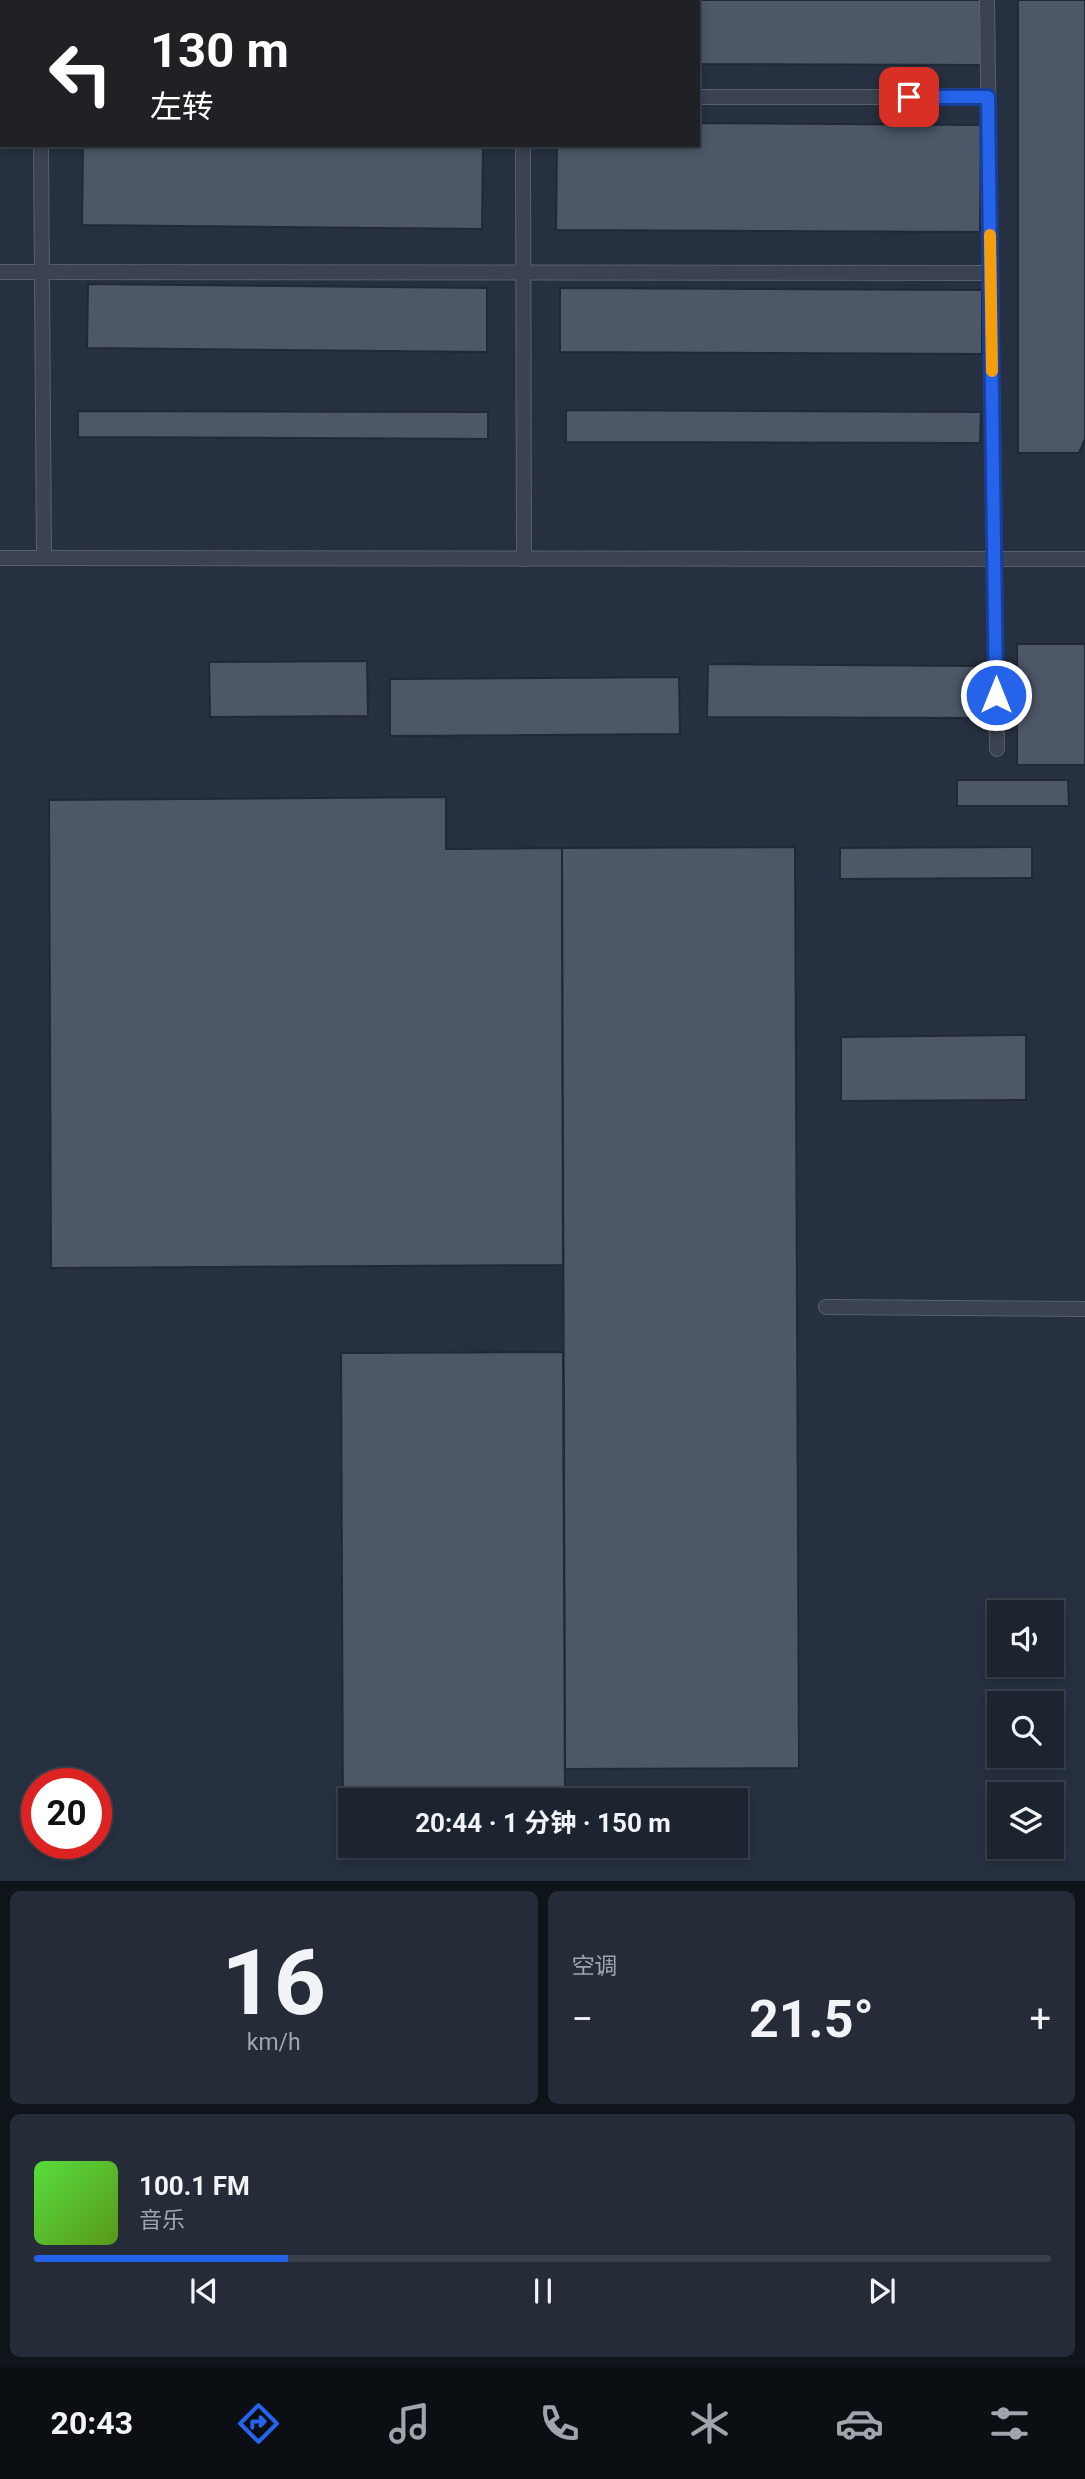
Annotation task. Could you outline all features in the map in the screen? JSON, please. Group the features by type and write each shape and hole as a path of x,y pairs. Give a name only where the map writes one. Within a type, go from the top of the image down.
{"lane":[{"path":"987,0 997,749"},
{"path":"700,97 988,97"},
{"path":"41,147 44,558"},
{"path":"523,147 524,558"},
{"path":"0,272 991,273"},
{"path":"0,558 1085,559"},
{"path":"826,1307 1085,1309"}],"building":[{"path":"700,0 984,0 984,65 700,64"},
{"path":"1018,0 1085,0 1085,439 1079,453 1018,453"},
{"path":"700,123 981,125 980,232 556,230 557,147 700,147"},
{"path":"83,147 483,147 482,229 82,225"},
{"path":"88,284 487,288 487,352 87,348"},
{"path":"560,288 982,290 982,354 560,352"},
{"path":"566,410 981,412 980,443 566,442"},
{"path":"78,411 488,412 488,439 78,437"},
{"path":"1017,644 1085,644 1085,765 1017,765"},
{"path":"367,661 368,716 210,717 209,662"},
{"path":"708,664 980,666 980,718 707,717"},
{"path":"679,677 680,734 390,736 390,679"},
{"path":"957,780 1068,780 1069,806 957,806"},
{"path":"446,797 446,849 562,848 563,1265 51,1268 49,800"},
{"path":"795,847 799,1768 565,1769 562,848"},
{"path":"1032,847 1032,878 840,879 840,848"},
{"path":"1026,1035 1026,1100 841,1101 841,1037"},
{"path":"563,1352 565,1788 343,1788 341,1353"}],"slow traffic":[{"path":"990,235 992,371"}],"route":[{"path":"909,97 988,97 996,695"}]}
